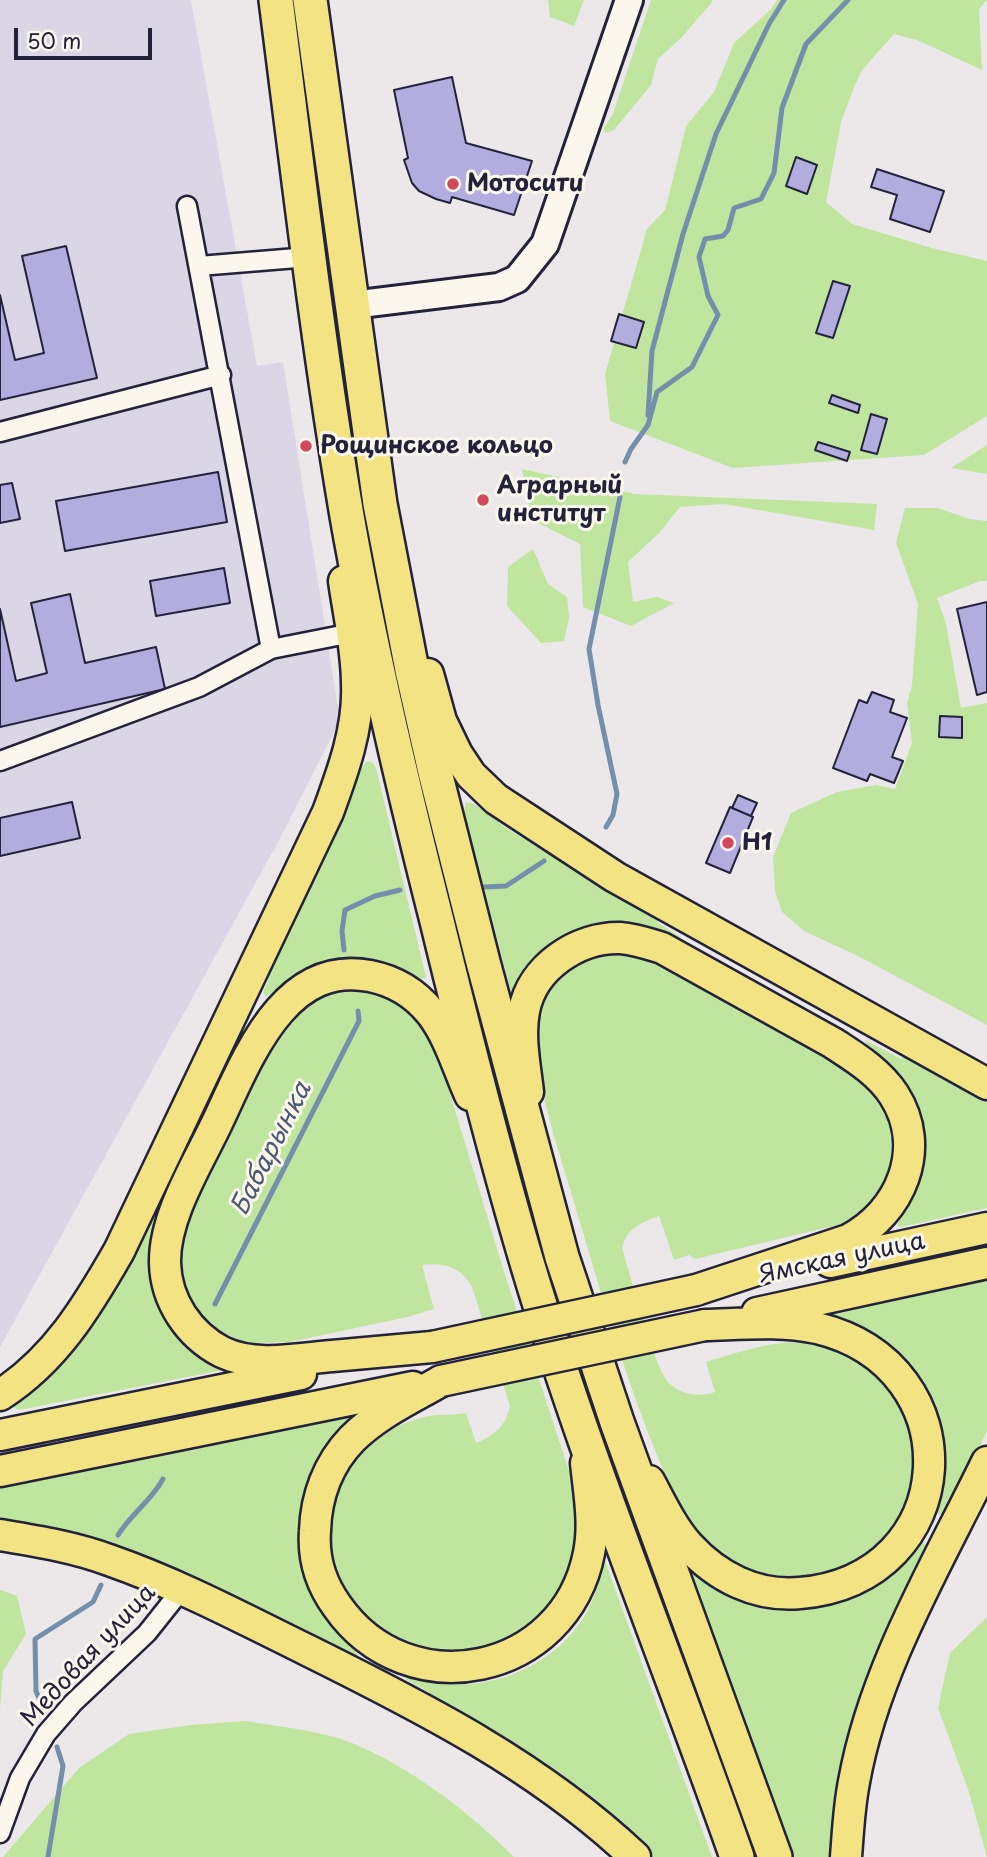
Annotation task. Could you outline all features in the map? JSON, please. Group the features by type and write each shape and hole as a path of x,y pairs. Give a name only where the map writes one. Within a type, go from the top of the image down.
{"highway":[{"path":"276,0 309,257 347,515 378,678 402,783 497,1156 529,1270 583,1432 737,1857"},
{"path":"310,0 380,504 411,670 436,776 562,1257 617,1422 775,1857"}],"main road":[{"path":"380,504 405,561 431,687 441,721 471,775 496,799 615,877 987,1084"},
{"path":"0,1395 45,1360 96,1292 328,812 351,738 358,687 344,582 347,515"},
{"path":"0,1435 696,1290 849,1240 866,1231 890,1206 902,1183 909,1158 909,1143 902,1112 894,1095 874,1072 833,1044 662,948 620,938 601,940 564,954 549,966 528,997 523,1033 532,1148"},
{"path":"432,1347 266,1361 225,1353 193,1331 175,1304 165,1263 172,1224 184,1192 259,1039 270,1022 297,993 315,982 331,977 350,974 382,979 410,992 422,1003 442,1030 497,1156"},
{"name":"Ямская улица","path":"696,1290 987,1228"},
{"path":"0,1471 441,1381 987,1263"},
{"path":"617,1422 686,1543 713,1569 743,1586 775,1593 817,1592 867,1573 897,1548 916,1518 924,1499 929,1463 925,1423 906,1385 883,1360 849,1339 817,1328 776,1322 705,1325"},
{"path":"441,1381 383,1414 353,1439 331,1469 317,1503 316,1558 329,1595 352,1625 366,1638 408,1661 449,1667 487,1663 508,1657 542,1636 568,1608 579,1586 590,1552 591,1518 583,1432"},
{"path":"846,1857 854,1781 874,1707 908,1622 987,1462"},
{"path":"0,1535 37,1541 107,1559 182,1589 394,1693 487,1745 575,1806 635,1857"}],"street":[{"path":"352,305 499,287 517,279 545,244 629,0"},
{"path":"187,206 221,374 271,649"},
{"path":"199,266 309,257"},
{"path":"0,432 221,374"},
{"path":"0,761 199,687 271,649 352,633"},
{"name":"Медовая улица","path":"0,1833 20,1778 46,1734 73,1703 147,1633 182,1589"}],"shaded area":[{"path":"0,0 191,0 257,366 283,362 340,720 283,833 0,1347"}],"green space":[{"path":"548,0 584,0 574,26 550,17"},
{"path":"651,0 712,2 682,37 658,59 651,85 614,130 605,133 604,128 613,114"},
{"path":"777,0 987,0 979,9 982,70 917,40 894,34 862,70 841,122 826,202 852,224 987,261 987,416 924,455 733,468 610,421 605,374 647,229 665,210 686,126 714,92 734,43 771,9"},
{"path":"987,445 987,474 951,468"},
{"path":"522,469 635,494 877,504 874,530 724,504 680,507 659,533 628,562 633,602 657,597 674,603 631,626 583,607 580,544 532,520"},
{"path":"905,508 938,508 969,519 987,521 987,581 980,581 937,598 946,624 961,708 987,703 987,1025 858,956 804,931 782,912 775,891 773,857 791,813 837,792 876,785 895,789 912,743 907,703 912,685 918,604 896,543"},
{"path":"533,549 548,584 567,597 569,618 564,641 541,643 507,606 508,567"},
{"path":"367,761 372,762 376,768 426,977 415,976 371,960 344,960 306,970 266,997 263,992 269,979 267,971 354,778"},
{"path":"466,802 474,804 509,830 655,917 658,923 682,938 576,932 554,943 536,958 514,993 511,992 464,812"},
{"path":"613,953 630,955 664,967 822,1054 870,1092 886,1115 893,1141 889,1171 873,1202 846,1223 695,1259 689,1255 674,1260 659,1216 631,1231 622,1248 656,1359 669,1383 680,1391 697,1395 715,1392 706,1362 756,1348 795,1342 843,1352 871,1370 893,1395 908,1424 915,1456 912,1489 900,1520 877,1548 839,1571 817,1577 773,1578 731,1563 713,1550 693,1527 677,1501 641,1414 553,1132 536,1052 539,1009 550,987 577,964"},
{"path":"342,987 388,993 421,1021 438,1054 505,1275 569,1471 573,1492 577,1524 576,1556 555,1599 538,1619 512,1638 467,1650 431,1648 398,1637 370,1618 349,1593 335,1562 331,1528 339,1491 350,1467 380,1436 417,1419 466,1413 476,1443 494,1433 506,1419 510,1406 468,1280 457,1270 445,1265 422,1265 434,1309 290,1342 251,1343 237,1340 209,1324 187,1294 181,1273 179,1254 189,1217 270,1042 311,998"},
{"path":"865,1040 901,1059 909,1055 987,1096 987,1208 897,1226 919,1177 922,1131 914,1101 907,1088"},
{"path":"165,1200 153,1239 223,1370 19,1410 9,1405 148,1219"},
{"path":"987,1276 987,1431 958,1493 950,1496 941,1514 936,1514 944,1480 945,1447 940,1418 929,1390 911,1366 889,1346 861,1328 829,1313"},
{"path":"334,1417 351,1417 353,1420 328,1446 311,1475 299,1515 299,1556 311,1596 322,1614 354,1649 359,1659 158,1560 71,1532 0,1519 0,1485"},
{"path":"922,1542 926,1545 914,1569 917,1578 838,1794 829,1857 791,1857 692,1575 693,1573 731,1594 749,1599 796,1607 822,1605 855,1595 870,1587 898,1567"},
{"path":"602,1559 605,1561 712,1857 653,1857 643,1847 429,1696 429,1692 405,1679 408,1677 440,1684 473,1684 505,1677 534,1664 560,1645 581,1621 595,1592"},
{"path":"0,1590 17,1596 26,1634 3,1671 0,1709"},
{"path":"987,1617 987,1857 969,1792 938,1708 950,1653"},
{"path":"246,1721 326,1735 374,1753 438,1792 478,1823 514,1857 3,1857 79,1768 129,1734"}],"building":[{"path":"452,77 466,143 532,161 514,215 452,197 450,203 436,199 419,191 412,183 404,160 408,158 394,90"},
{"path":"796,157 817,165 807,194 786,186"},
{"path":"877,169 944,191 930,232 890,219 897,195 871,187"},
{"path":"66,246 97,378 0,400 0,295 15,360 44,353 22,256"},
{"path":"833,281 850,286 833,338 816,333"},
{"path":"619,314 644,322 636,348 611,341"},
{"path":"832,395 860,405 858,413 829,403"},
{"path":"871,414 887,419 877,454 861,450"},
{"path":"818,442 850,452 847,461 815,450"},
{"path":"218,472 227,522 65,551 56,501"},
{"path":"12,483 20,519 0,523 0,485"},
{"path":"224,568 230,603 156,616 150,581"},
{"path":"70,594 85,663 156,647 165,689 0,727 0,609 16,681 47,673 31,603"},
{"path":"987,602 987,692 977,695 957,609"},
{"path":"872,692 894,700 890,712 907,718 892,757 903,761 894,783 870,774 867,781 833,768 859,700 867,703"},
{"path":"940,716 962,717 962,738 939,737"},
{"path":"738,795 757,803 751,816 732,808"},
{"path":"72,802 80,838 0,856 0,818"},
{"path":"730,807 753,817 730,873 706,863"}],"waterway":[{"path":"648,415 652,351 683,234 716,134 769,24 784,0"},
{"name":"Бабарынка","path":"625,462 648,425 657,392 692,367 718,315 708,296 699,257 705,239 723,236 728,230 734,208 761,199 774,173 782,108 806,44 848,0"},
{"name":"Бабарынка","path":"606,827 613,815 617,794 589,649 620,497"},
{"name":"Бабарынка","path":"484,887 506,886 544,861"},
{"name":"Бабарынка","path":"344,950 342,931 345,910 375,896 400,890"},
{"name":"Бабарынка","path":"215,1304 359,1021 358,1011"},
{"name":"Бабарынка","path":"118,1535 163,1479"},
{"name":"Бабарынка","path":"41,1703 36,1691 35,1639 93,1602 101,1585"},
{"name":"Бабарынка","path":"48,1857 63,1766 57,1747"}],"place":[{"name":"Мотосити","path":"453,184"},
{"name":"Рощинское кольцо","path":"306,446"},
{"name":"Аграрный институт","path":"483,500"},
{"name":"Н1","path":"728,843"}]}
